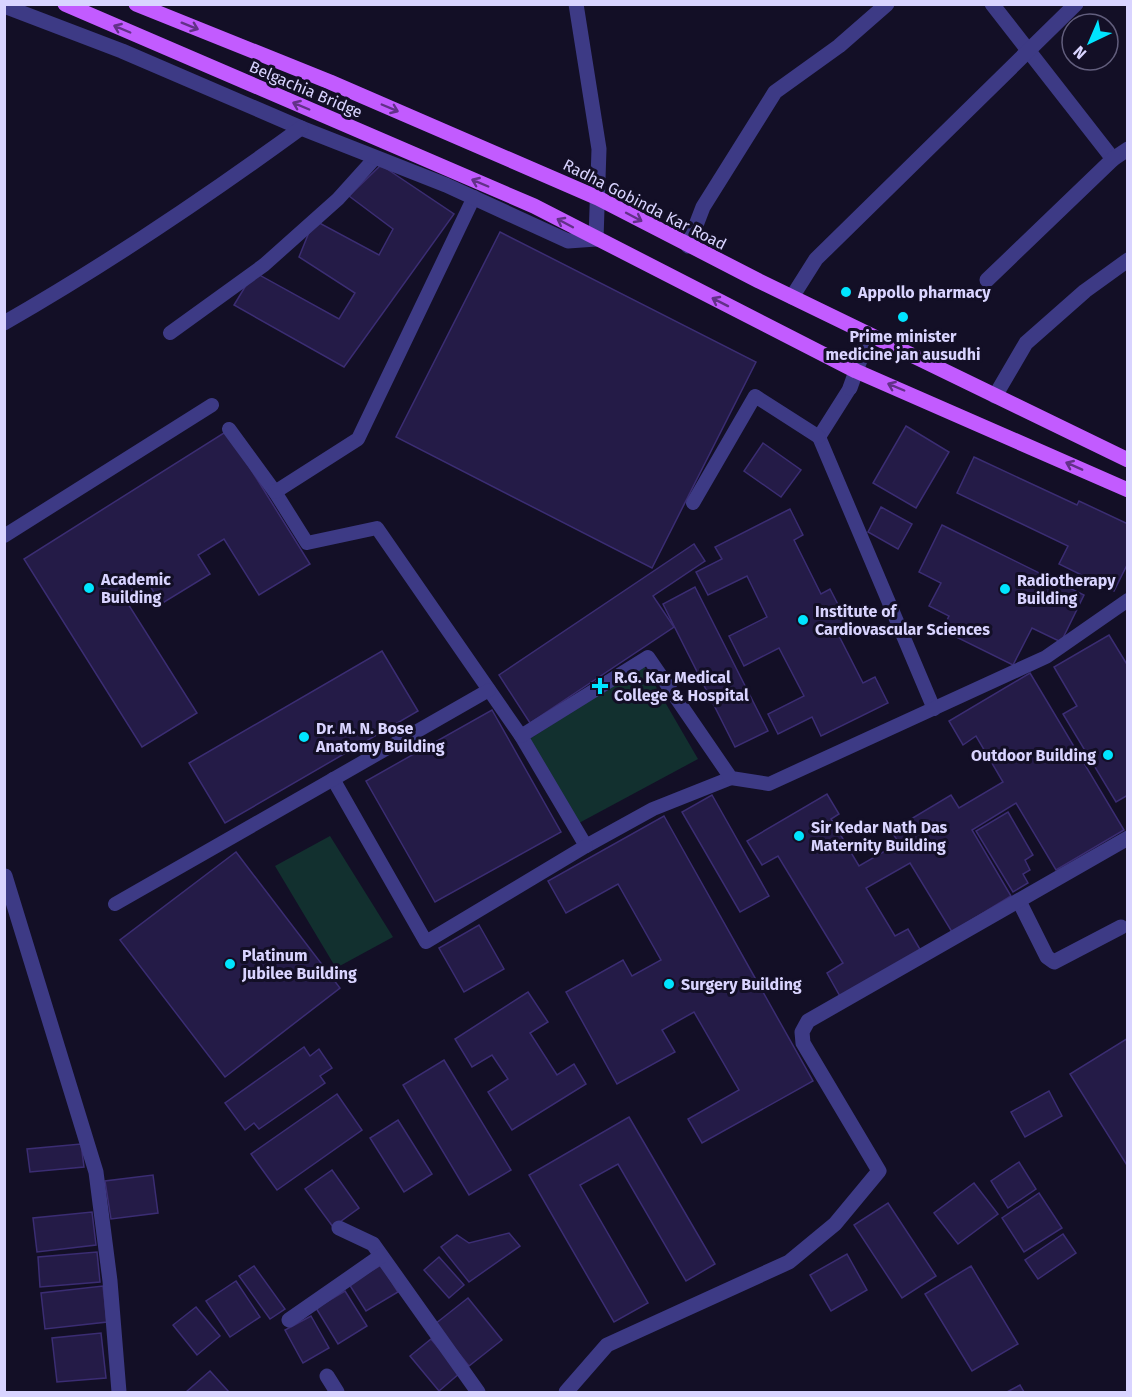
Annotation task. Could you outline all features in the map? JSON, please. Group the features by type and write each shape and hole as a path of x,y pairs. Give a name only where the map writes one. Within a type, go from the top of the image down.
{"main road":[{"name":"Belgachia Bridge","path":"65,4 534,206 596,239"},
{"name":"Radha Gobinda Kar Road","path":"136,4 330,82 598,198 688,246 1128,460"},
{"path":"596,239 856,371 1128,490"}],"street":[{"path":"4,6 122,51 301,129 474,197 568,241 596,239 598,198 599,149 576,4"},
{"path":"688,246 703,207 775,92 839,46 887,4"},
{"path":"992,4 1113,159"},
{"path":"792,297 816,259 1076,4"},
{"path":"4,323 68,287 208,196 301,129"},
{"path":"987,280 1113,159 1128,149"},
{"path":"995,396 1026,343 1085,291 1128,260"},
{"path":"850,388 869,335"},
{"path":"566,1392 607,1345 789,1262 836,1224 879,1171 803,1043 802,1032 808,1021 1128,838"},
{"path":"5,876 96,1172 110,1281 119,1392"},
{"path":"1019,901 1047,957 1054,962 1120,927"},
{"path":"339,1228 373,1244 478,1392"},
{"path":"290,1320 381,1256"},
{"path":"327,1376 333,1391"}],"lane":[{"path":"171,333 264,265 338,199 375,158"},
{"path":"275,492 358,439 474,197"},
{"path":"819,437 850,388"},
{"path":"693,502 755,396 819,437 934,709"},
{"path":"4,536 212,405"},
{"path":"229,429 275,492 307,543 377,528 521,736 586,846"},
{"path":"333,779 426,942 653,808 731,778 769,784 1046,657 1128,600"},
{"path":"521,736 648,657 731,778"},
{"path":"114,904 489,690"}],"green space":[{"path":"644,666 698,759 579,823 528,740"},
{"path":"330,836 393,937 336,968 275,866"}],"building":[{"path":"381,165 454,214 344,367 234,305 254,272 339,319 355,293 299,257 314,220 379,255 393,229 349,196"},
{"path":"500,232 756,362 652,568 396,437"},
{"path":"906,426 949,452 916,508 873,483"},
{"name":"Academic Building","path":"227,431 310,564 259,595 224,539 198,555 210,574 161,604 147,581 123,596 197,713 142,747 24,559"},
{"path":"763,443 801,470 781,497 744,471"},
{"path":"974,457 1077,505 1079,501 1128,524 1128,563 1114,591 1059,564 1068,546 957,493"},
{"path":"881,507 912,524 898,549 868,532"},
{"name":"Institute of Cardiovascular Sciences","path":"790,509 803,535 794,540 821,594 830,589 848,624 836,630 863,683 875,677 888,703 821,736 812,717 778,734 768,714 804,696 779,648 744,666 729,636 767,617 747,576 708,595 696,572 722,559 715,547"},
{"name":"Radiotherapy Building","path":"942,525 1084,595 1061,642 1032,628 1013,665 942,630 949,616 929,606 941,583 919,572"},
{"path":"694,544 705,561 653,596 674,627 530,723 499,675"},
{"path":"695,587 768,731 735,747 663,604"},
{"name":"Outdoor Building","path":"1109,635 1128,666 1128,795 1116,802 1063,714 1077,706 1054,667"},
{"name":"Dr. M. N. Bose Anatomy Building","path":"382,651 418,711 225,823 189,763"},
{"name":"Sir Kedar Nath Das Maternity Building","path":"1030,673 1124,830 1056,870 1016,803 972,830 1011,896 952,932 910,863 866,888 895,936 908,929 921,951 841,998 827,973 843,963 778,856 762,865 747,841 827,794 839,814 831,819 859,866 899,843 891,831 951,795 959,808 1003,782 976,736 963,745 949,721"},
{"path":"492,710 561,832 435,902 366,781"},
{"path":"712,795 769,896 740,912 682,812"},
{"path":"1008,812 1033,855 1025,860 1030,870 1023,874 1028,883 1013,892 976,831"},
{"name":"Surgery Building","path":"664,816 813,1081 702,1143 688,1119 739,1090 694,1012 662,1030 675,1052 617,1084 566,992 623,960 632,976 661,960 618,884 566,913 548,881"},
{"name":"Platinum Jubilee Building","path":"236,852 340,988 225,1077 120,940"},
{"path":"479,925 504,969 464,992 439,948"},
{"path":"528,992 548,1022 530,1033 557,1075 574,1064 586,1084 512,1130 488,1092 508,1079 492,1055 472,1067 455,1039"},
{"path":"1128,1038 1128,1167 1070,1074"},
{"path":"304,1047 310,1056 319,1049 332,1068 320,1076 325,1083 259,1129 254,1123 245,1130 225,1103"},
{"path":"444,1060 511,1170 469,1195 403,1085"},
{"path":"1049,1091 1062,1116 1025,1137 1011,1112"},
{"path":"337,1094 362,1130 277,1190 251,1154"},
{"path":"629,1117 715,1264 686,1281 618,1164 580,1185 648,1303 614,1322 529,1175"},
{"path":"398,1120 432,1174 404,1192 370,1138"},
{"path":"81,1144 84,1167 30,1172 27,1149"},
{"path":"1019,1162 1036,1189 1008,1208 991,1181"},
{"path":"332,1170 359,1208 333,1227 305,1189"},
{"path":"153,1175 158,1213 111,1219 105,1181"},
{"path":"974,1183 998,1214 958,1244 934,1213"},
{"path":"1039,1193 1062,1228 1024,1252 1002,1218"},
{"path":"888,1203 936,1276 902,1298 854,1225"},
{"path":"92,1212 96,1245 37,1252 33,1218"},
{"path":"509,1233 520,1246 469,1282 441,1247 457,1235 469,1243"},
{"path":"1063,1234 1076,1253 1038,1279 1025,1260"},
{"path":"97,1252 100,1282 40,1287 38,1257"},
{"path":"847,1254 867,1290 831,1311 810,1275"},
{"path":"439,1257 464,1285 449,1298 424,1270"},
{"path":"381,1265 398,1292 366,1311 349,1284"},
{"path":"254,1266 285,1309 270,1319 239,1276"},
{"path":"971,1266 1018,1344 972,1371 925,1294"},
{"path":"236,1281 260,1317 230,1337 206,1301"},
{"path":"103,1286 107,1322 45,1329 41,1293"},
{"path":"345,1291 367,1326 338,1344 316,1308"},
{"path":"468,1298 502,1340 469,1366 435,1324"},
{"path":"196,1307 220,1336 197,1355 173,1325"},
{"path":"311,1316 329,1348 303,1363 285,1330"},
{"path":"101,1333 106,1378 57,1382 52,1338"},
{"path":"431,1339 460,1373 439,1391 410,1356"},
{"path":"210,1371 229,1392 186,1392"},
{"path":"1020,1385 1024,1392 1007,1392"}],"place":[{"name":"Appollo pharmacy","path":"846,292"},
{"name":"Prime minister medicine jan ausudhi","path":"903,317"},
{"name":"Academic Building","path":"89,588"},
{"name":"Radiotherapy Building","path":"1005,589"},
{"name":"Institute of Cardiovascular Sciences","path":"803,620"},
{"name":"R.G. Kar Medical College & Hospital","path":"600,686"},
{"name":"Dr. M. N. Bose Anatomy Building","path":"304,737"},
{"name":"Outdoor Building","path":"1108,755"},
{"name":"Sir Kedar Nath Das Maternity Building","path":"799,836"},
{"name":"Platinum Jubilee Building","path":"230,964"},
{"name":"Surgery Building","path":"669,984"}]}
